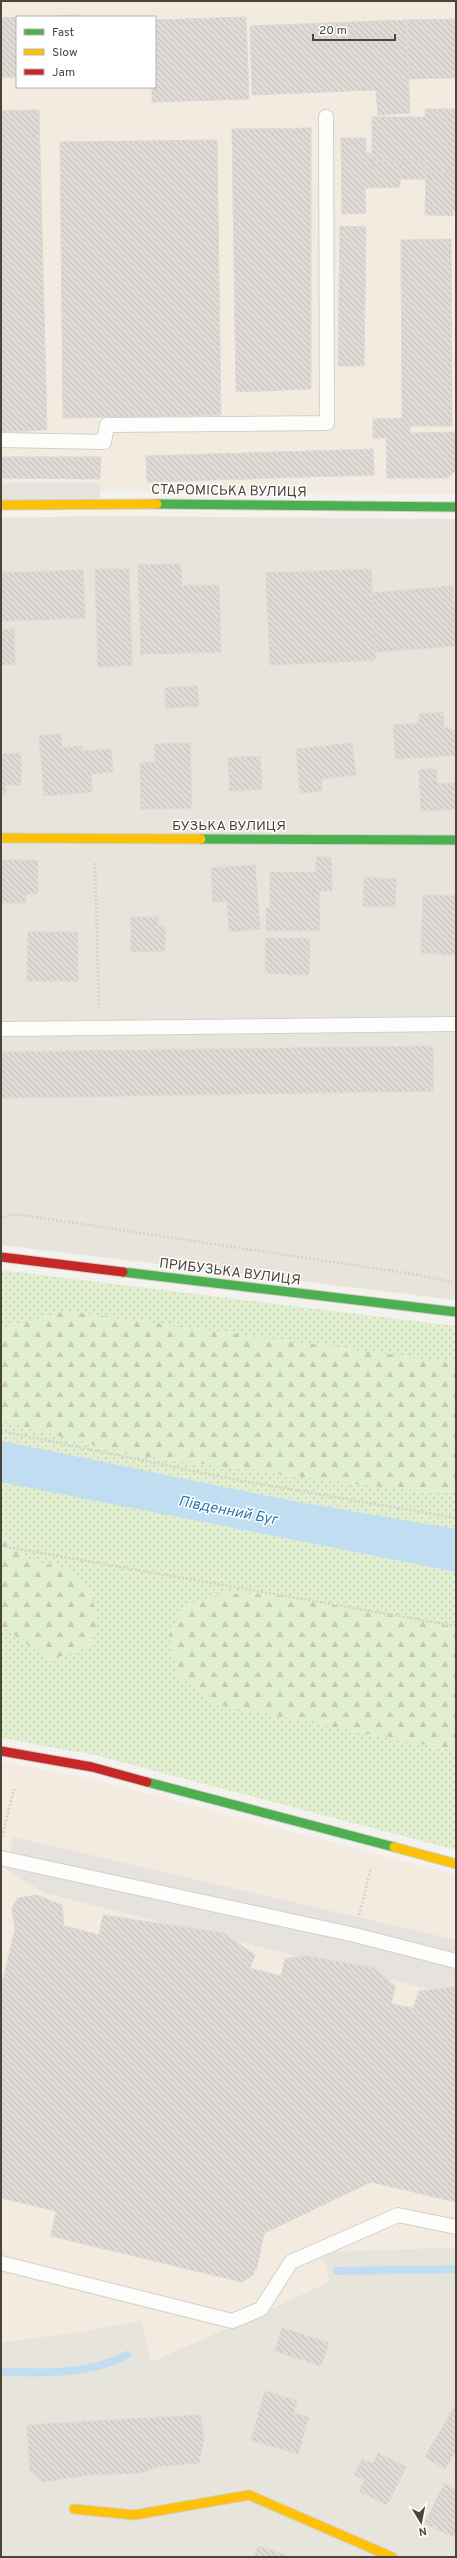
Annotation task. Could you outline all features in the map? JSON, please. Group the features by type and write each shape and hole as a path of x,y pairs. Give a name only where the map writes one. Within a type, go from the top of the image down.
{"street":[{"name":"СТАРОМІСЬКА ВУЛИЦЯ","path":"1,505 108,503 456,507"},
{"name":"БУЗЬКА ВУЛИЦЯ","path":"1,838 456,840"},
{"name":"ПРИБУЗЬКА ВУЛИЦЯ","path":"1,1257 456,1312"},
{"path":"1,1751 92,1768 456,1864"},
{"path":"74,2509 134,2515 249,2495 392,2557"}],"lane":[{"path":"1,440 104,442 107,425 327,422 326,117"},
{"path":"1,1029 456,1024"},
{"path":"1,1858 355,1935 456,1961"},
{"path":"1,2264 232,2321 261,2309 291,2262 398,2215 456,2227"}],"path":[{"path":"94,838 100,1027"},
{"path":"1,1218 14,1214 419,1275 456,1283"},
{"path":"1,1431 237,1480 456,1518"},
{"path":"1,1546 456,1626"},
{"path":"1,1842 14,1789"},
{"path":"355,1935 377,1843"}],"shaded area":[{"path":"1,1 456,1 456,494 100,491 1,493"},
{"path":"1,483 100,483 100,503 1,505"},
{"path":"100,516 456,519 456,1300 1,1245 1,518"},
{"path":"1,1762 89,1778 456,1875 456,2247 322,2252 330,2282 152,2362 142,2320 87,2331 1,2342"},
{"path":"13,1837 456,1940 456,1996 44,1893 6,1869"},
{"path":"456,2247 456,2557 1,2557 1,2342 87,2331 142,2320 151,2362 322,2252"}],"green space":[{"path":"1,1270 456,1326 456,1850 94,1755 1,1738"},
{"path":"65,1311 456,1363 456,1492 405,1490 140,1456 10,1424 1,1418 1,1329"},
{"path":"1,1535 31,1561 60,1566 88,1585 98,1620 89,1647 49,1660 1,1626"},
{"path":"227,1593 284,1596 456,1627 456,1751 214,1704 177,1674 169,1634 186,1605"}],"water":[{"name":"Південний Буг","path":"1,1441 293,1501 456,1529 456,1572 1,1482"}],"building":[{"path":"80,15 80,16 54,16"},
{"path":"16,17 16,77 1,77 1,18"},
{"path":"246,17 249,99 152,102 152,88 156,88 156,20"},
{"path":"456,19 456,78 409,79 407,20"},
{"path":"406,20 410,113 378,115 376,90 252,95 250,26"},
{"path":"425,109 456,109 456,173 426,172 426,160 372,161 372,117 425,117"},
{"path":"39,110 47,430 1,432 1,111"},
{"path":"311,128 311,389 236,392 232,129"},
{"path":"341,138 366,138 366,153 372,153 372,161 426,160 425,179 400,179 400,187 365,188 366,213 342,214"},
{"path":"217,140 221,415 63,418 60,142"},
{"path":"426,172 456,173 456,211 453,210 453,216 425,215"},
{"path":"340,226 366,227 364,366 338,366"},
{"path":"451,239 452,426 410,426 410,418 402,418 401,240"},
{"path":"410,418 410,433 456,432 456,470 447,478 387,478 386,438 373,438 373,419"},
{"path":"373,449 374,475 147,482 146,456"},
{"path":"1,457 101,457 100,479 1,478"},
{"path":"181,564 182,586 219,585 221,652 141,654 138,565"},
{"path":"95,569 129,569 132,665 98,667"},
{"path":"371,569 376,660 270,665 266,573"},
{"path":"83,570 85,618 1,621 1,573"},
{"path":"453,586 456,646 375,652 372,593"},
{"path":"1,629 14,629 15,664 1,665"},
{"path":"197,686 199,706 166,708 165,688"},
{"path":"443,712 444,727 456,730 456,755 396,759 393,725 419,723 419,714"},
{"path":"61,734 62,748 82,746 83,751 111,749 113,772 91,774 92,792 44,796 39,736"},
{"path":"190,743 192,808 141,809 140,763 155,762 155,744"},
{"path":"352,743 356,775 321,779 322,791 300,793 296,749"},
{"path":"21,753 21,785 6,785 6,794 1,794 2,754"},
{"path":"260,756 262,789 230,791 228,758"},
{"path":"436,769 437,784 456,783 456,809 421,811 419,770"},
{"path":"316,857 331,857 332,891 319,891 320,930 267,931 266,908 270,908 270,872 316,872"},
{"path":"1,860 38,860 38,893 25,894 26,903 1,903"},
{"path":"255,865 260,929 229,932 227,901 213,902 211,868"},
{"path":"364,877 396,879 395,907 363,906"},
{"path":"423,895 456,896 456,955 421,953"},
{"path":"131,917 158,917 158,927 165,926 165,951 131,952"},
{"path":"28,932 78,932 78,981 27,981"},
{"path":"266,938 310,939 309,975 265,973"},
{"path":"433,1046 433,1091 1,1098 1,1052"},
{"path":"36,1895 62,1905 64,1926 99,1935 103,1915 223,1933 255,1955 250,1968 281,1976 285,1959 306,1956 374,1968 395,1986 391,2004 413,2008 419,1991 456,1987 456,2202 371,2182 264,2233 257,2267 252,2276 242,2282 51,2236 56,2211 1,2198 1,1980 4,1977 15,1929 12,1908 18,1898"},
{"path":"282,2328 329,2343 321,2366 275,2351"},
{"path":"265,2391 297,2401 293,2413 309,2417 298,2454 251,2440"},
{"path":"456,2404 456,2451 445,2469 425,2457"},
{"path":"200,2415 204,2439 199,2463 160,2466 140,2473 87,2475 42,2482 30,2471 27,2425"},
{"path":"378,2453 406,2467 387,2505 359,2491 364,2480 354,2475 362,2459 373,2464"},
{"path":"444,2484 456,2490 456,2529 453,2537 425,2523"},
{"path":"258,2546 286,2555 285,2557 254,2557"}],"waterway":[{"path":"337,2271 456,2269"},
{"path":"1,2372 33,2373 82,2369 112,2362 127,2355"}],"traffic: fast":[{"path":"157,504 456,507"},
{"path":"201,839 456,840"},
{"path":"123,1272 456,1312"},
{"path":"147,1782 394,1847"}],"traffic: slow":[{"path":"1,505 157,504"},
{"path":"1,838 201,839"},
{"path":"394,1847 456,1864"},
{"path":"74,2509 134,2515 249,2495 392,2557"}],"traffic: jam":[{"path":"1,1257 123,1272"},
{"path":"1,1751 92,1767 147,1782"}]}
